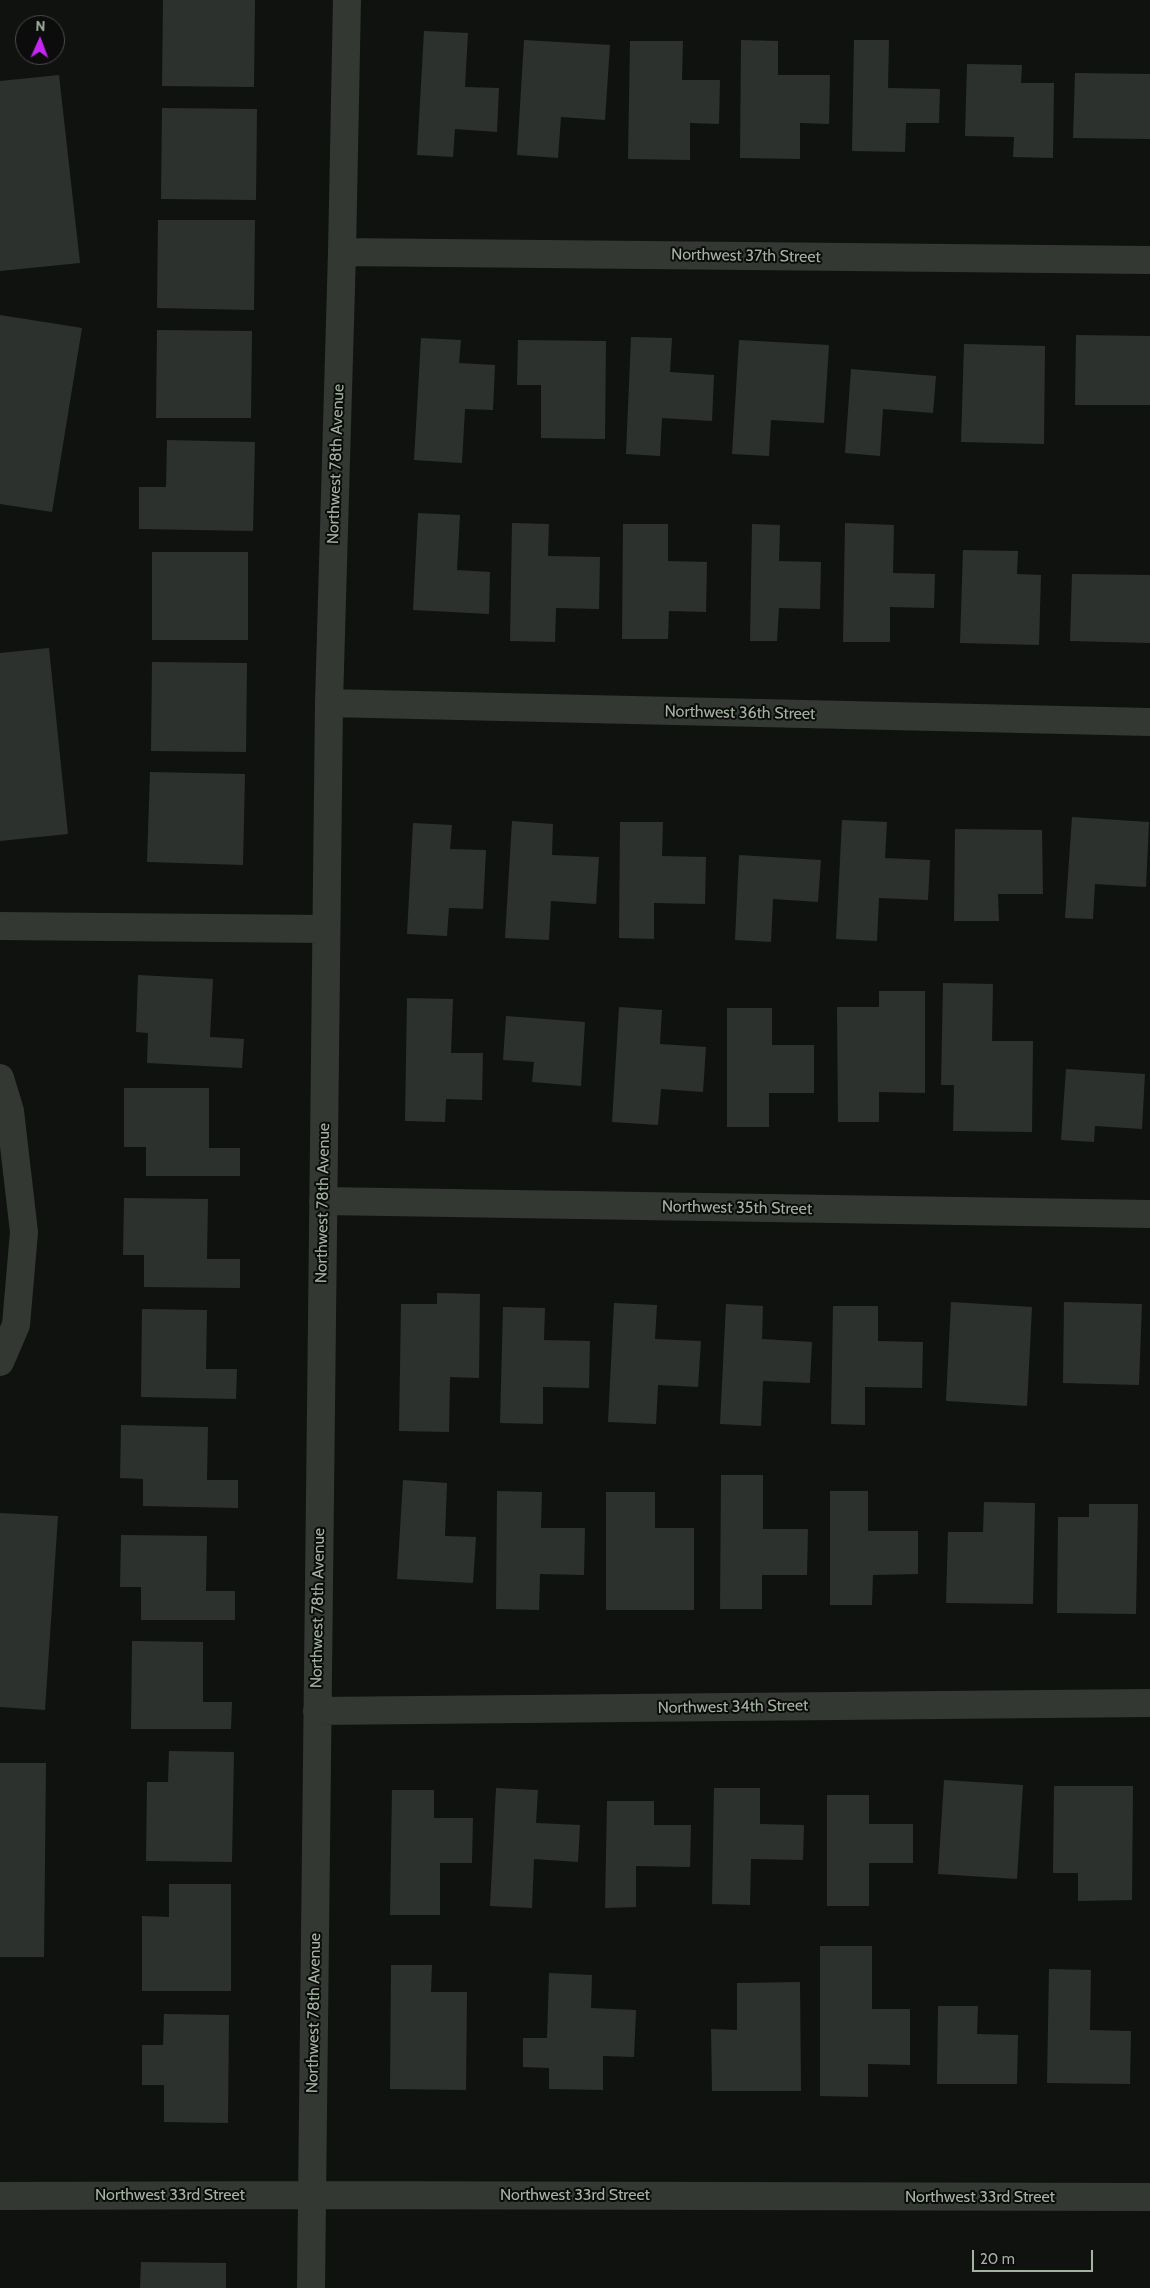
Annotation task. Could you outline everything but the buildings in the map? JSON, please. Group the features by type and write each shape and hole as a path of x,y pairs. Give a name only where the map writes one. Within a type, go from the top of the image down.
{"street":[{"name":"Northwest 78th Avenue","path":"311,2288 329,703 347,0"},
{"name":"Northwest 37th Street","path":"342,252 1150,260"},
{"name":"Northwest 36th Street","path":"329,703 1150,722"},
{"path":"0,926 326,929"},
{"path":"0,1078 10,1111 24,1232 16,1325 0,1362"},
{"name":"Northwest 35th Street","path":"323,1201 1150,1214"},
{"name":"Northwest 34th Street","path":"317,1711 1150,1703"},
{"name":"Northwest 33rd Street","path":"0,2196 1150,2197"}]}
